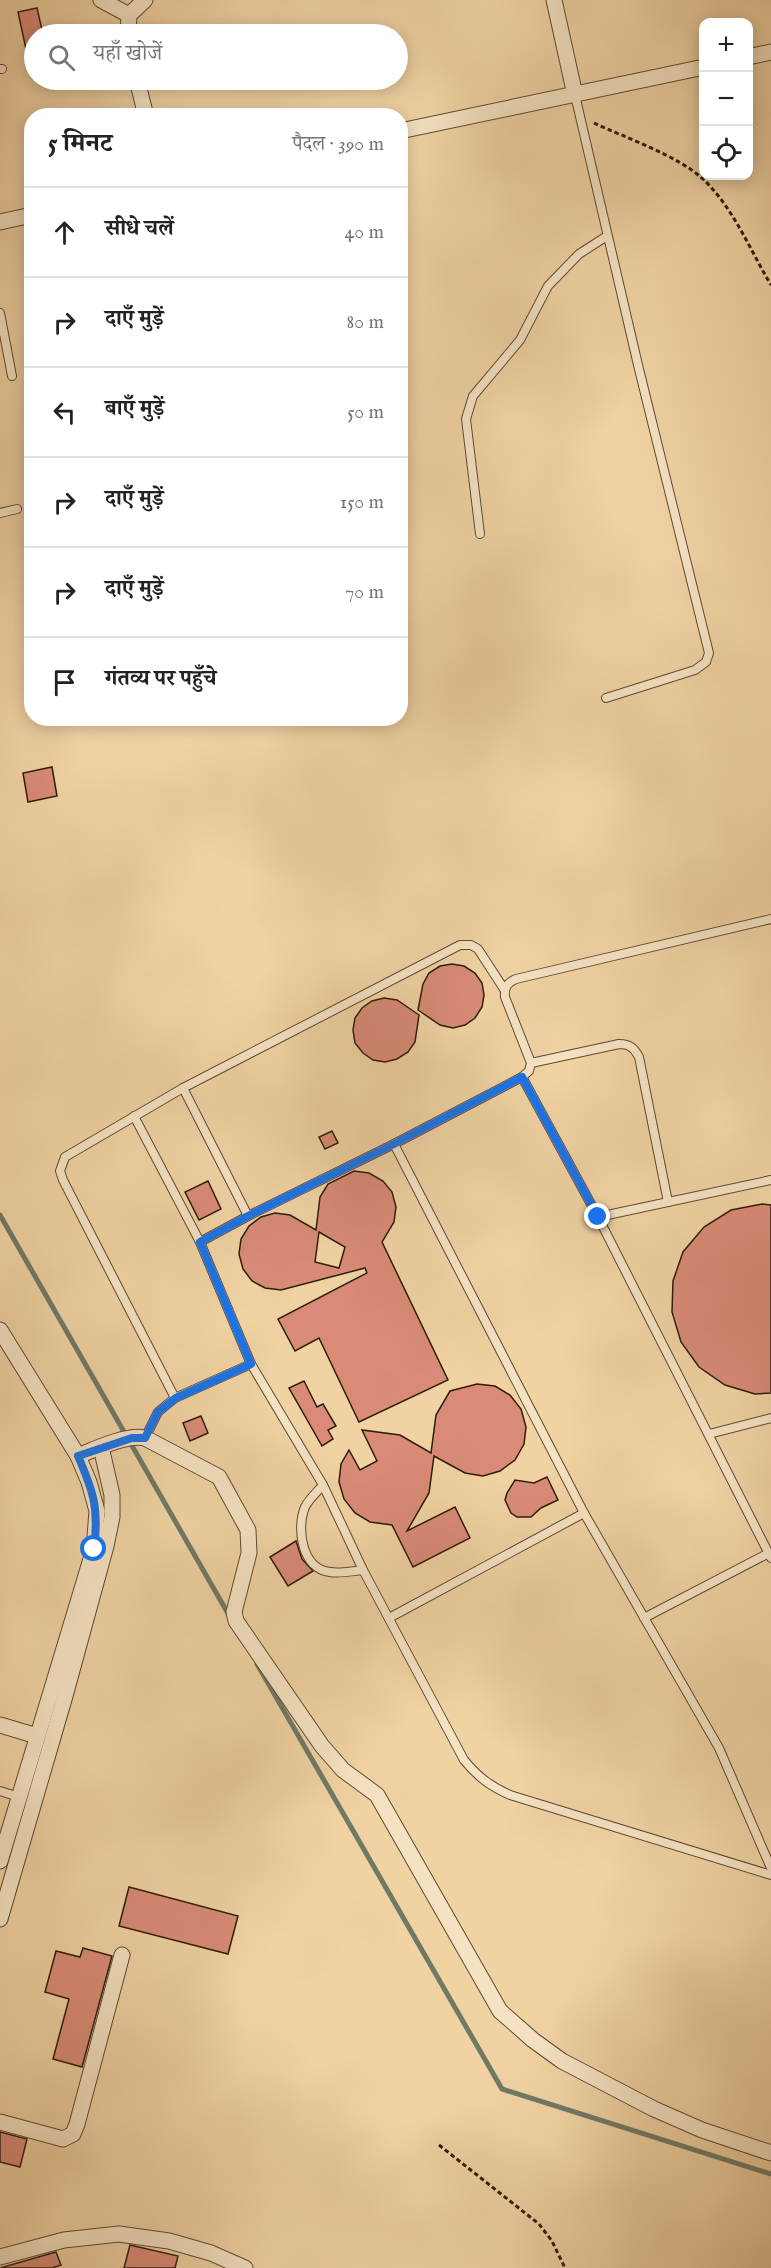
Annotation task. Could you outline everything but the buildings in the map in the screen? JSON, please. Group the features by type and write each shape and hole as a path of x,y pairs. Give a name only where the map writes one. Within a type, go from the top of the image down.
{"street":[{"path":"101,0 129,15"},
{"path":"129,24 129,15 145,0"},
{"path":"554,0 575,94"},
{"path":"753,56 771,52"},
{"path":"408,129 699,68"},
{"path":"139,90 144,108"},
{"path":"0,222 24,217"},
{"path":"0,1330 78,1456 89,1482 97,1511 94,1549 0,1861"},
{"path":"78,1456 132,1439 213,1472 219,1477 248,1530 250,1539 249,1553 234,1612 236,1621 322,1746 343,1770 378,1795 500,2012 562,2061 654,2109 702,2130 771,2153"},
{"path":"0,1919 106,1546 112,1517 112,1495 101,1447"},
{"path":"0,1725 37,1736"},
{"path":"0,2122 63,2139 73,2134 122,1955"},
{"path":"0,2257 64,2240 119,2234 180,2244 211,2253 245,2268"}],"lane":[{"path":"575,94 607,236 709,653 706,662 695,670 606,698"},
{"path":"480,534 466,419 473,396 520,340 548,286 579,255 607,236"},
{"path":"0,313 12,376"},
{"path":"0,513 17,509"},
{"path":"504,989 516,979 771,920"},
{"path":"176,1398 60,1171 65,1157 183,1088 460,945 471,945 478,949 504,989 505,997 531,1063 529,1071 522,1077 394,1144 200,1242"},
{"path":"531,1063 619,1044 629,1044 635,1050 639,1057 668,1202"},
{"path":"522,1077 598,1217 767,1542 770,1556 644,1618"},
{"path":"183,1088 248,1216"},
{"path":"134,1116 200,1242 251,1364 323,1485 363,1570 464,1760 477,1776 510,1795 771,1875"},
{"path":"394,1144 584,1513 719,1748 771,1868"},
{"path":"598,1217 771,1180"},
{"path":"132,1439 158,1412 176,1398 251,1364"},
{"path":"709,1434 771,1418"},
{"path":"323,1485 305,1506 301,1522 302,1545 313,1566 330,1572 363,1570"},
{"path":"389,1618 584,1513"},
{"path":"0,1791 19,1797"}],"path":[{"path":"580,116 668,157 691,169 705,180 728,208 771,285"},
{"path":"439,2145 539,2224 552,2241 565,2268"}],"waterway":[{"path":"0,1215 230,1617"},
{"path":"257,1664 502,2089 771,2174"}],"route":[{"path":"94,1549 97,1511 89,1482 78,1456 132,1438 145,1438 158,1412 176,1398 251,1364 200,1242 522,1077 598,1217"}]}
